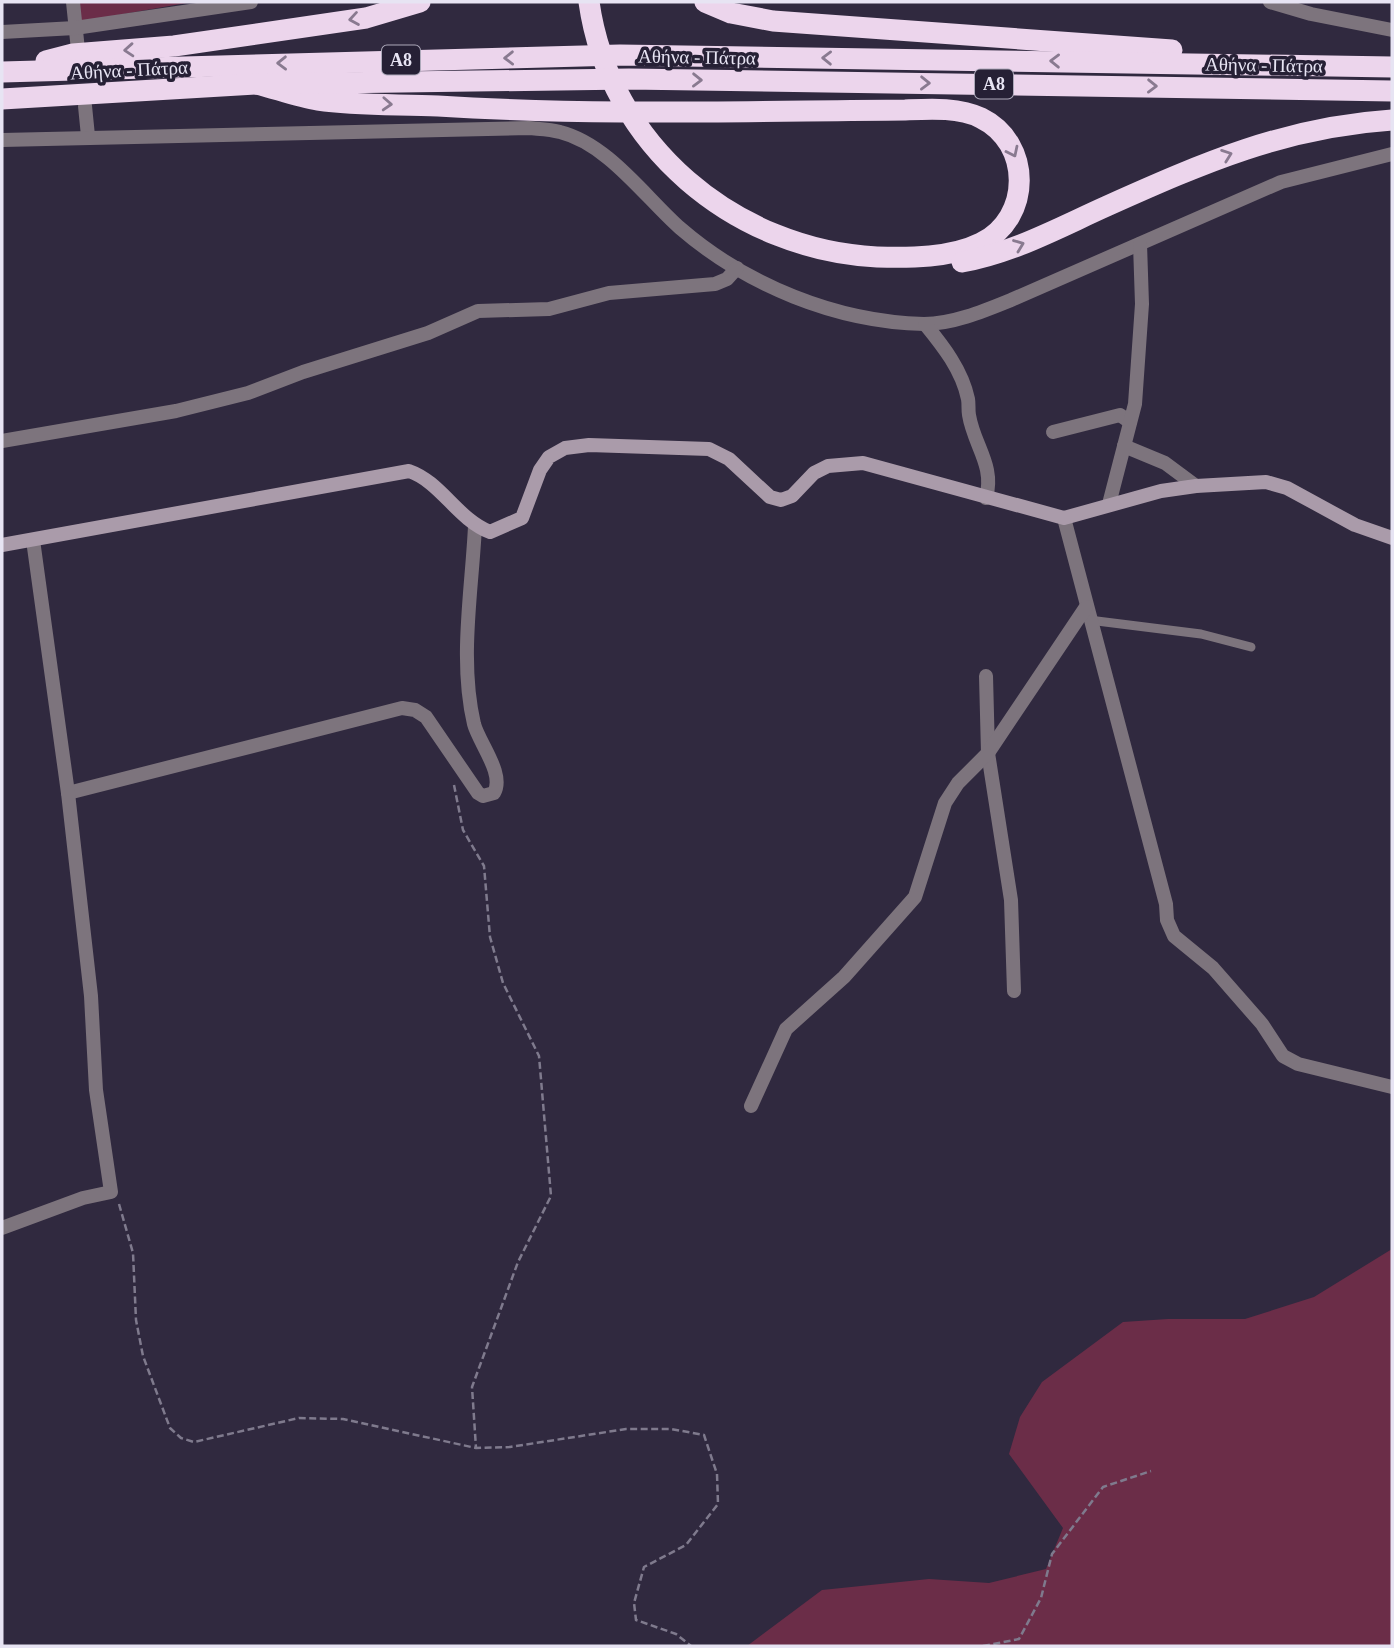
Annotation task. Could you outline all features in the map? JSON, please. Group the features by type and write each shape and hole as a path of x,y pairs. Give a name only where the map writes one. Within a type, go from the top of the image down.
{"highway":[{"path":"5,72 73,54 174,46 366,18 420,2"},
{"path":"574,2 583,43 606,96 635,145 665,179 700,209 748,237 810,259 849,267 916,269 969,261 1037,237 1227,155 1340,124 1392,120"},
{"path":"257,84 318,100 515,112 600,112 648,113 962,111 991,123 1012,148 1018,163 1019,195 1014,211 993,236 972,247 939,254 862,256 812,247 764,231 710,200 678,174 650,143 626,106 606,64 589,2"},
{"path":"705,2 731,13 774,21 1362,65"},
{"name":"Αθήνα - Πάτρα","path":"5,72 620,55 1392,67"},
{"name":"Αθήνα - Πάτρα","path":"2,99 257,84 584,79 1392,91"}],"street":[{"path":"73,2 78,50"},
{"path":"2,32 75,28 251,2"},
{"path":"1270,2 1311,14 1392,30"},
{"path":"85,106 88,135"},
{"path":"2,140 88,135 239,135 529,128 562,132 605,158 682,230 737,268 771,287 844,313 925,324 976,314 1281,182 1392,154"},
{"path":"1109,504 1135,404 1142,304 1140,244"},
{"path":"2,441 176,411 248,393 303,372 428,333 478,311 549,309 609,293 715,284 727,279 737,268"},
{"path":"925,324 953,361 966,394 968,414 986,459 990,483 986,498"},
{"path":"1053,432 1119,415 1130,422"},
{"path":"2,545 409,471 421,475 475,526 490,532 516,523 527,510 540,470 549,457 565,448 589,445 709,449 729,459 770,497 781,500 792,496 814,473 844,463 863,463 1064,518 1109,504 1196,486 1277,484 1355,525 1392,538"},
{"path":"1124,446 1165,463 1196,486"},
{"path":"1064,518 1166,904 1167,920 1174,936 1213,968 1262,1024 1283,1056 1298,1064 1392,1087"},
{"path":"68,793 402,708 415,710 426,717 478,793 483,796 494,793 496,777 475,728 470,701 467,635 475,526"},
{"path":"2,1228 83,1198 111,1192 96,1090 92,996 68,793 33,540"},
{"path":"751,1106 786,1029 844,977 915,897 945,803 958,783 988,753 1087,613"},
{"path":"986,676 988,753 1011,900 1014,991"}],"lane":[{"path":"1087,613 1201,634 1251,647"}],"path":[{"path":"453,780 463,830 484,866 490,937 503,983 539,1056 551,1196 518,1262 472,1387 476,1448"},
{"path":"111,1192 125,1219 133,1253 136,1320 143,1356 167,1421 177,1436 194,1442 281,1421 343,1419 476,1448 497,1449 626,1429 671,1429 704,1435 717,1474 718,1504 686,1545 644,1567 634,1602 636,1620 676,1634 691,1646"},
{"path":"983,1646 1019,1639 1041,1598 1052,1554 1102,1487 1151,1471"}],"shaded area":[{"path":"79,2 192,2 78,22"},
{"path":"1392,1249 1392,1646 747,1646 822,1590 929,1579 989,1583 1046,1569 1063,1528 1009,1454 1020,1417 1042,1382 1123,1322 1245,1319 1314,1297"}]}
